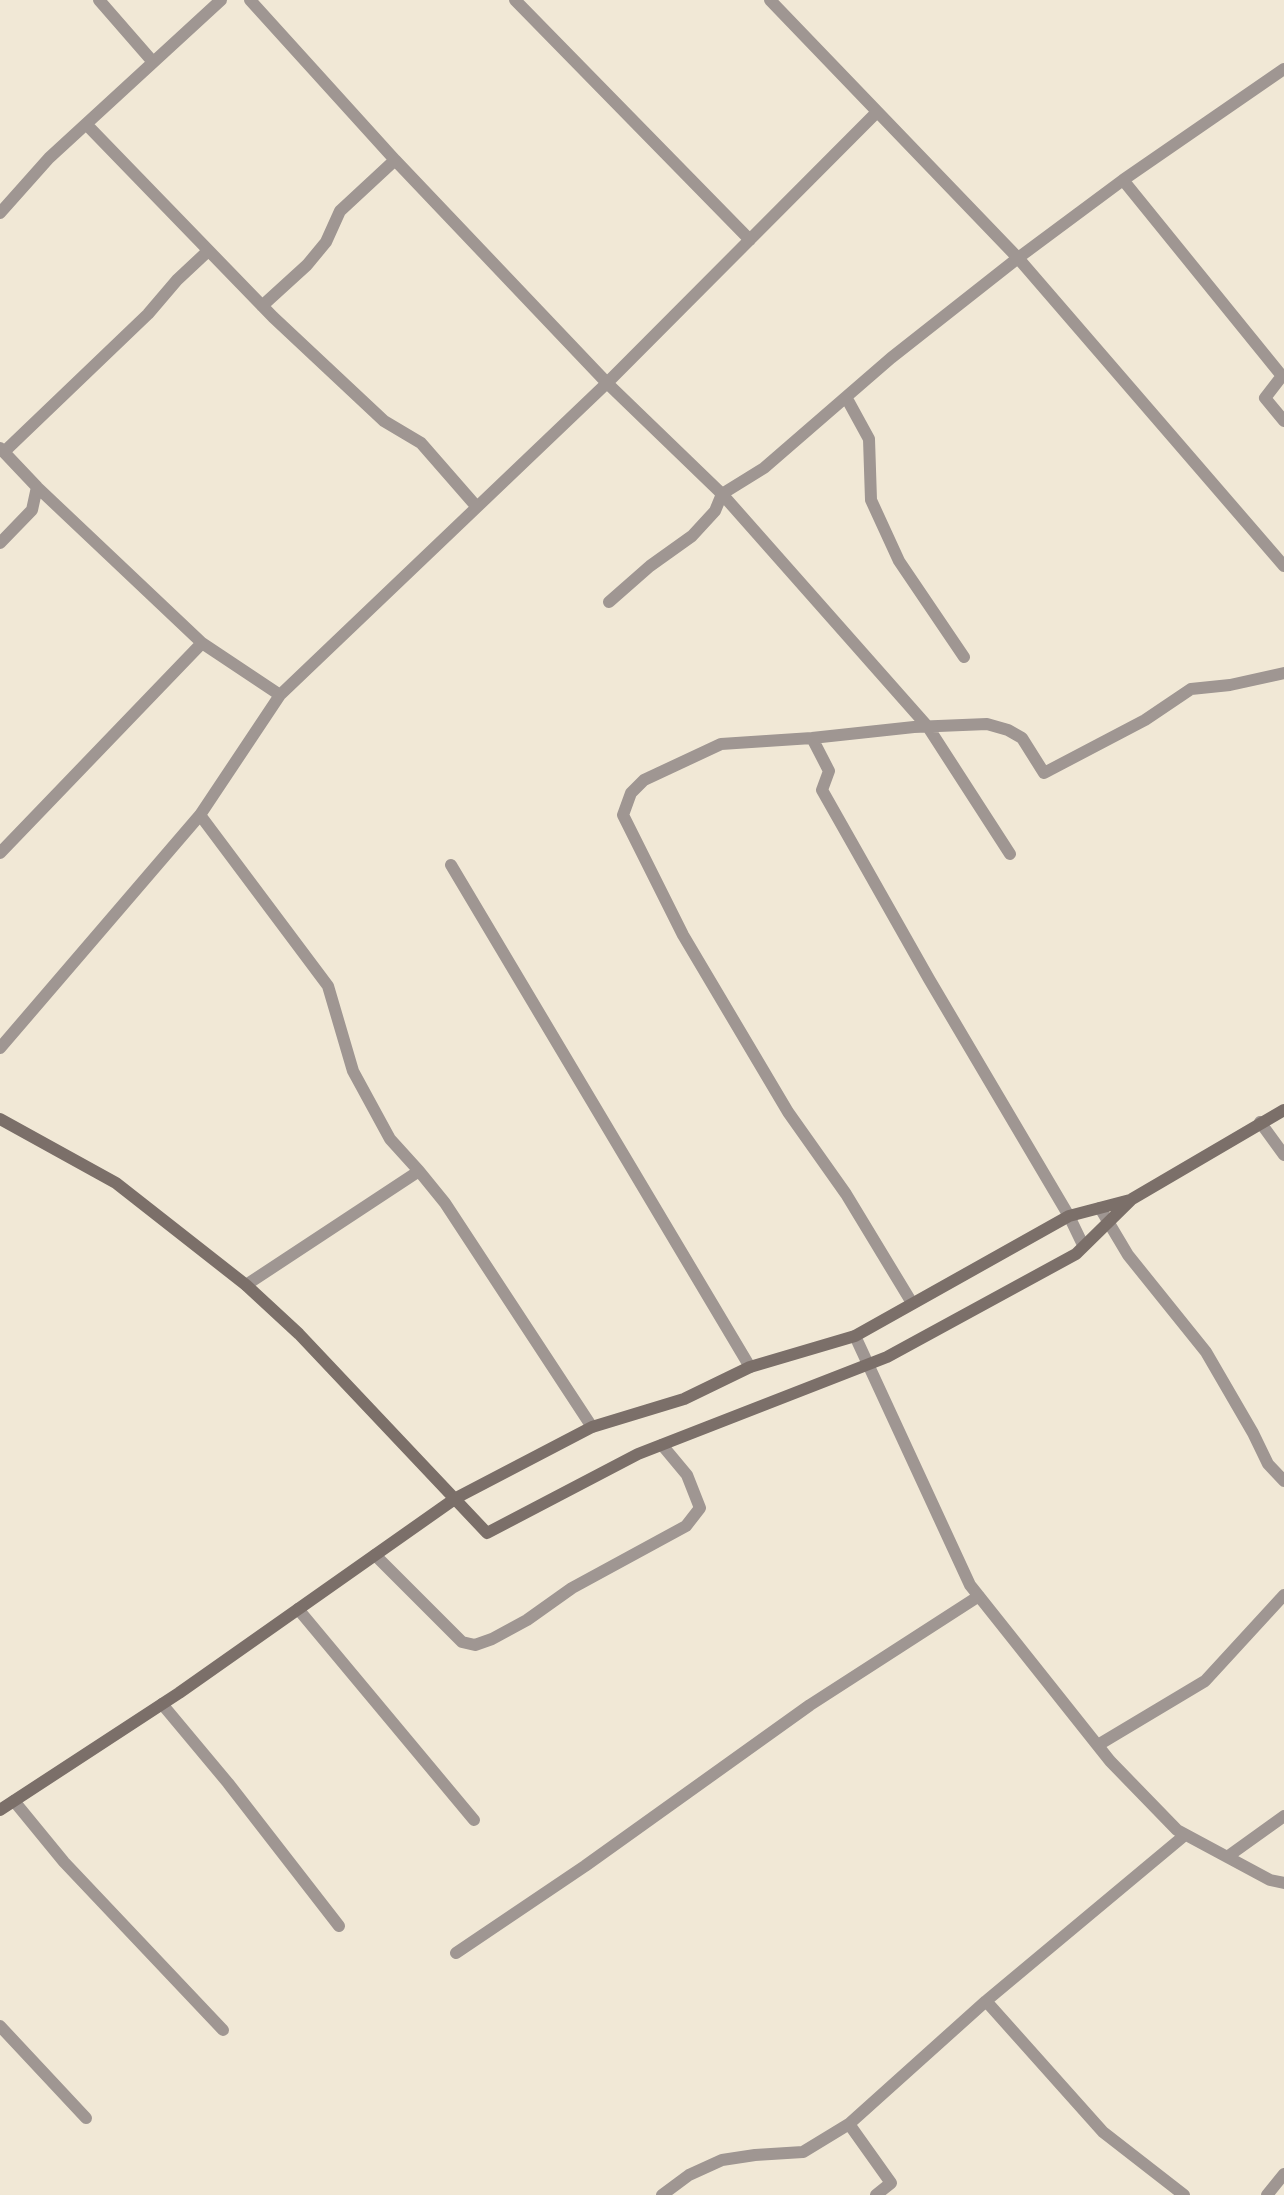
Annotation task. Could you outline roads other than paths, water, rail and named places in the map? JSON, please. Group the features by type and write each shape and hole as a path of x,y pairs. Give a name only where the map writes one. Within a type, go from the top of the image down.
{"street":[{"path":"99,0 153,62"},
{"path":"0,213 49,158 221,0"},
{"path":"250,0 395,160 607,383 722,494 928,727 1010,854"},
{"path":"516,0 750,240"},
{"path":"770,0 1018,258 1284,566"},
{"path":"609,602 650,566 692,536 715,510 722,494 764,468 890,358 1018,258 1123,180 1284,70"},
{"path":"0,1048 200,815 280,695 607,383 877,112"},
{"path":"86,124 262,306 384,421 421,443 476,506"},
{"path":"262,306 307,265 326,242 340,211 395,160"},
{"path":"1123,180 1282,376 1265,398 1284,421"},
{"path":"208,251 177,280 148,314 2,450 37,487 202,643 280,695"},
{"path":"846,397 869,439 871,500 875,509 899,560 964,656"},
{"path":"0,543 32,510 37,487"},
{"path":"0,853 202,643"},
{"path":"912,1303 846,1194 788,1112 683,935 623,815 631,793 644,780 721,744 987,724 1008,730 1022,738 1044,773 1145,720 1190,689 1230,685 1284,673"},
{"path":"812,738 829,770 822,790 929,979 1069,1216 1083,1245"},
{"path":"200,815 328,986 353,1071 390,1139 445,1202 592,1427"},
{"path":"451,865 750,1367"},
{"path":"0,1119 116,1183 246,1285 300,1334 456,1498 487,1534 638,1454 887,1357 1076,1254 1083,1245 1132,1199 1260,1122 1284,1110"},
{"path":"1260,1122 1284,1155"},
{"path":"246,1285 419,1171"},
{"path":"0,1810 162,1704 456,1498 592,1427 684,1399 750,1367 855,1336 1069,1216 1132,1199"},
{"path":"1100,1208 1109,1220 1128,1255 1206,1352 1253,1433 1268,1464 1284,1481"},
{"path":"855,1336 867,1366 970,1585 1098,1745 1177,1830 1270,1880 1284,1883"},
{"path":"376,1555 462,1642 475,1645 492,1639 527,1620 572,1588 686,1526 700,1508 687,1474 662,1446"},
{"path":"1098,1745 1205,1681 1284,1595"},
{"path":"456,1953 585,1866 810,1705 979,1596"},
{"path":"298,1609 474,1820"},
{"path":"162,1704 228,1783 339,1926"},
{"path":"14,1801 64,1862 223,2030"},
{"path":"1227,1857 1284,1816"},
{"path":"662,2195 689,2175 722,2160 756,2155 803,2152 849,2124 986,2001 1185,1834"},
{"path":"986,2001 1103,2132 1184,2195"},
{"path":"0,2026 86,2118"},
{"path":"849,2124 891,2183 876,2195"},
{"path":"1267,2195 1284,2174"}]}
